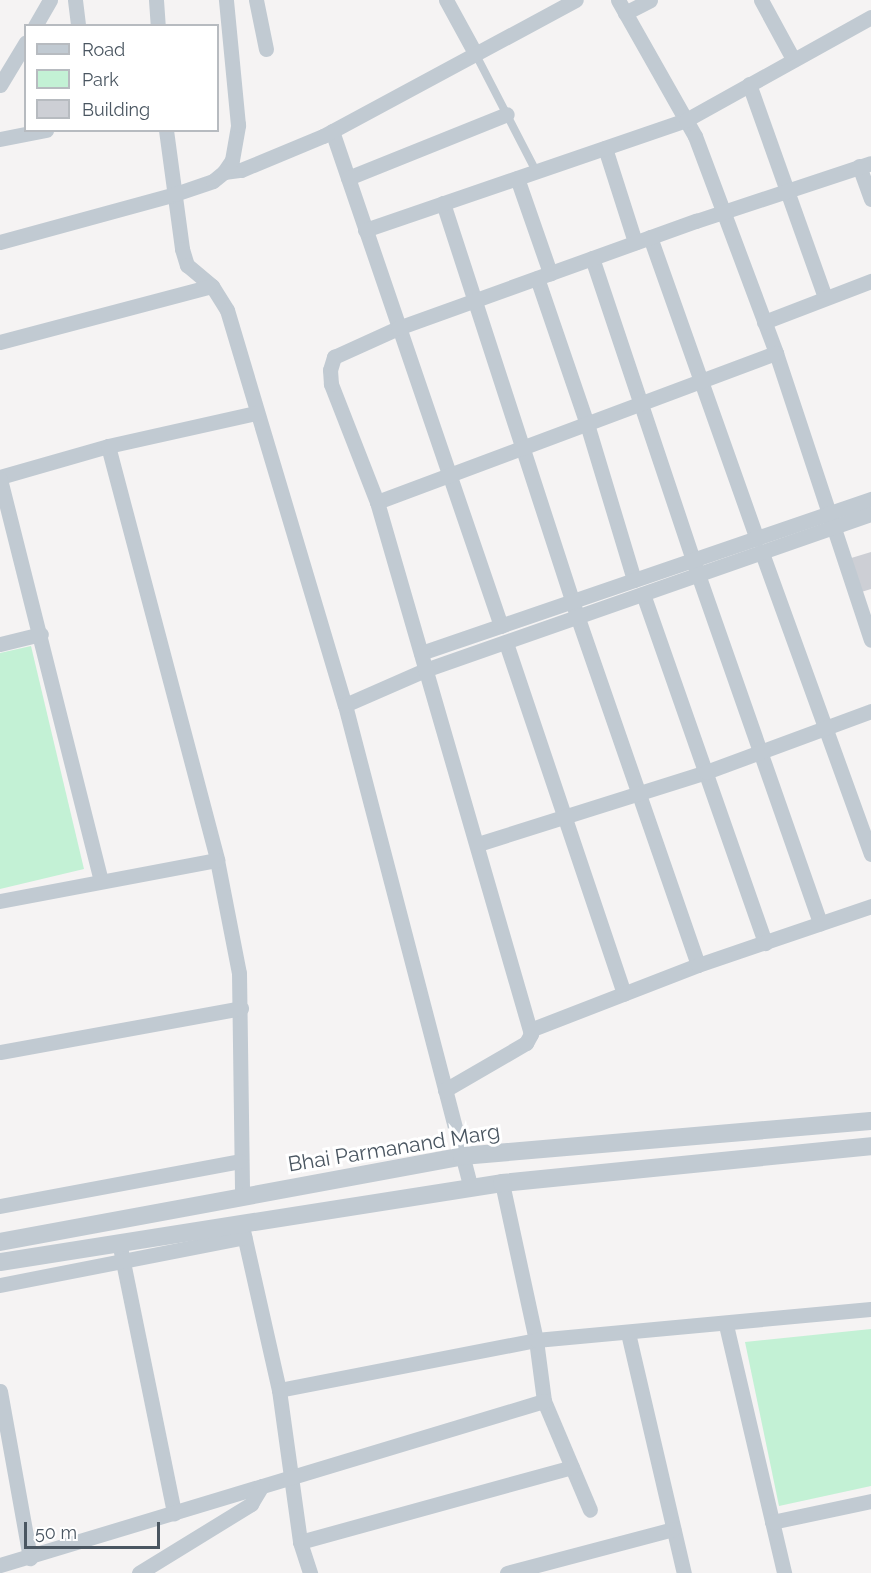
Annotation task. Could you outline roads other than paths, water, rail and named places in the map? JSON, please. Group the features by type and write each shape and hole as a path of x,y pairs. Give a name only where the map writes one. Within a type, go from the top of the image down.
{"street":[{"path":"36,24 50,0"},
{"path":"75,0 78,24"},
{"path":"156,0 158,24"},
{"path":"0,242 175,194 213,181 225,172 232,160 238,125 226,0"},
{"path":"256,0 266,49"},
{"path":"446,0 475,53"},
{"path":"225,172 258,164 332,131 576,0"},
{"path":"650,0 621,6 686,120 723,212 776,353 829,522 871,640"},
{"path":"761,0 794,59"},
{"path":"365,230 686,120 871,16"},
{"path":"0,86 24,45"},
{"path":"749,84 789,190 825,298"},
{"path":"348,178 507,114"},
{"path":"332,131 501,626"},
{"path":"0,139 36,132"},
{"path":"166,132 187,265 212,286 227,310 345,705 471,1188"},
{"path":"605,148 635,242"},
{"path":"446,1090 526,1043 530,1030 478,844 377,502 331,384 330,370 334,357 398,328 635,242 865,165 871,199"},
{"path":"517,178 633,580"},
{"path":"443,203 524,447 577,617 698,965"},
{"path":"650,237 871,854"},
{"path":"592,258 698,576 762,752 820,924"},
{"path":"764,322 871,281"},
{"path":"0,342 212,286"},
{"path":"377,502 776,353"},
{"path":"101,881 41,634 0,478 108,446 256,413"},
{"path":"108,446 218,860 239,973 242,1197"},
{"path":"829,522 871,499"},
{"path":"345,705 425,670 698,576 760,546 829,522 871,514"},
{"path":"422,653 693,560 760,546"},
{"path":"643,594 765,943"},
{"path":"0,644 41,634"},
{"path":"506,643 624,994"},
{"path":"478,844 706,772 871,711"},
{"path":"0,901 218,860"},
{"path":"530,1030 698,965 871,906"},
{"path":"0,1052 241,1008"},
{"name":"Bhai Parmanand Marg","path":"0,1242 462,1156 871,1121"},
{"path":"0,1263 121,1251 243,1232 502,1183 871,1146"},
{"path":"0,1206 240,1161"},
{"path":"502,1183 536,1340 544,1401 590,1510"},
{"path":"243,1232 279,1390 300,1542 310,1573"},
{"path":"0,1285 121,1251"},
{"path":"121,1251 174,1513"},
{"path":"279,1390 536,1340 726,1325 871,1309"},
{"path":"726,1325 784,1573"},
{"path":"628,1333 684,1573"},
{"path":"0,1391 30,1558"},
{"path":"0,1565 30,1558 544,1401"},
{"path":"300,1542 572,1467"},
{"path":"139,1573 251,1504 262,1486"},
{"path":"772,1522 871,1501"},
{"path":"507,1573 673,1529"}],"lane":[{"path":"475,53 536,171"}]}
